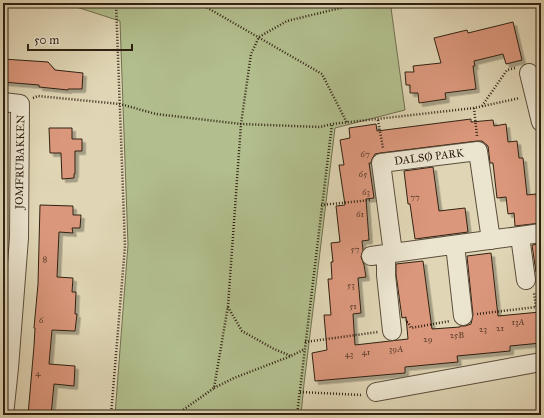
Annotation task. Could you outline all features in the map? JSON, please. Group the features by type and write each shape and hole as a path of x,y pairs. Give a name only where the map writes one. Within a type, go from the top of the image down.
{"street":[{"path":"525,69 541,122"},
{"name":"JOMFRUBAKKEN","path":"4,415 11,237 12,103"},
{"name":"DALSØ PARK","path":"392,331 383,254 386,199 381,163 478,151 491,240"},
{"path":"383,254 541,233"},
{"path":"520,236 526,280"},
{"path":"455,245 463,316"},
{"path":"376,392 541,362"}],"path":[{"path":"111,415 125,246 116,3"},
{"path":"199,3 322,74 347,123"},
{"path":"214,388 228,306 241,124 251,54 259,37 287,21 362,3"},
{"path":"538,3 541,16"},
{"path":"482,106 507,70 525,69"},
{"path":"12,103 38,96 120,104 156,114 241,124 320,127 332,124 474,108 534,95"},
{"path":"474,108 478,151"},
{"path":"378,120 385,162"},
{"path":"297,415 332,124"},
{"path":"321,206 386,199"},
{"path":"526,280 533,285 536,307"},
{"path":"228,306 242,331 274,349 291,356"},
{"path":"305,342 392,331 399,329 401,324 408,322 411,328 451,321 463,316 541,306"},
{"path":"176,415 214,388 234,378 305,349"},
{"path":"300,392 362,395 376,392"}],"green space":[{"path":"64,3 409,3 391,8 405,110 335,128 301,415 115,415 128,245 120,21"}],"building":[{"path":"513,22 522,60 506,64 503,54 474,61 475,66 473,66 476,89 445,93 446,99 419,103 418,93 410,93 410,85 406,85 405,72 414,72 413,66 441,63 434,38 467,30 468,33"},
{"path":"3,59 48,62 55,70 83,73 82,89 68,90 39,87 39,85 3,82"},
{"path":"471,119 471,122 493,120 494,126 506,124 508,142 517,141 519,158 523,158 527,195 536,194 538,211 541,211 541,223 515,226 514,213 508,214 506,197 497,198 493,163 490,163 488,146 482,141 375,154 371,163 369,163 374,198 366,199 369,240 362,241 363,250 361,257 366,277 358,278 361,313 353,314 355,345 408,339 406,317 402,318 396,264 423,261 432,329 460,327 471,324 473,315 467,256 491,253 498,316 540,312 541,343 510,346 510,351 457,356 458,362 405,367 405,373 315,381 312,353 327,350 324,315 331,315 328,279 332,279 331,262 333,262 331,243 340,242 336,206 345,205 339,165 344,165 340,140 350,138 349,128 376,124 377,131"},
{"path":"49,128 72,128 72,139 82,139 82,151 75,151 74,178 62,179 61,153 50,153"},
{"path":"433,167 439,211 465,208 468,232 415,239 410,204 408,204 404,171"},
{"path":"40,205 73,206 73,215 81,215 80,228 72,228 73,233 59,232 57,277 73,278 72,292 76,292 75,314 77,314 75,331 52,330 49,364 75,366 74,386 54,384 51,415 28,415 38,284"},
{"path":"541,244 541,272 536,272 532,245"}]}
